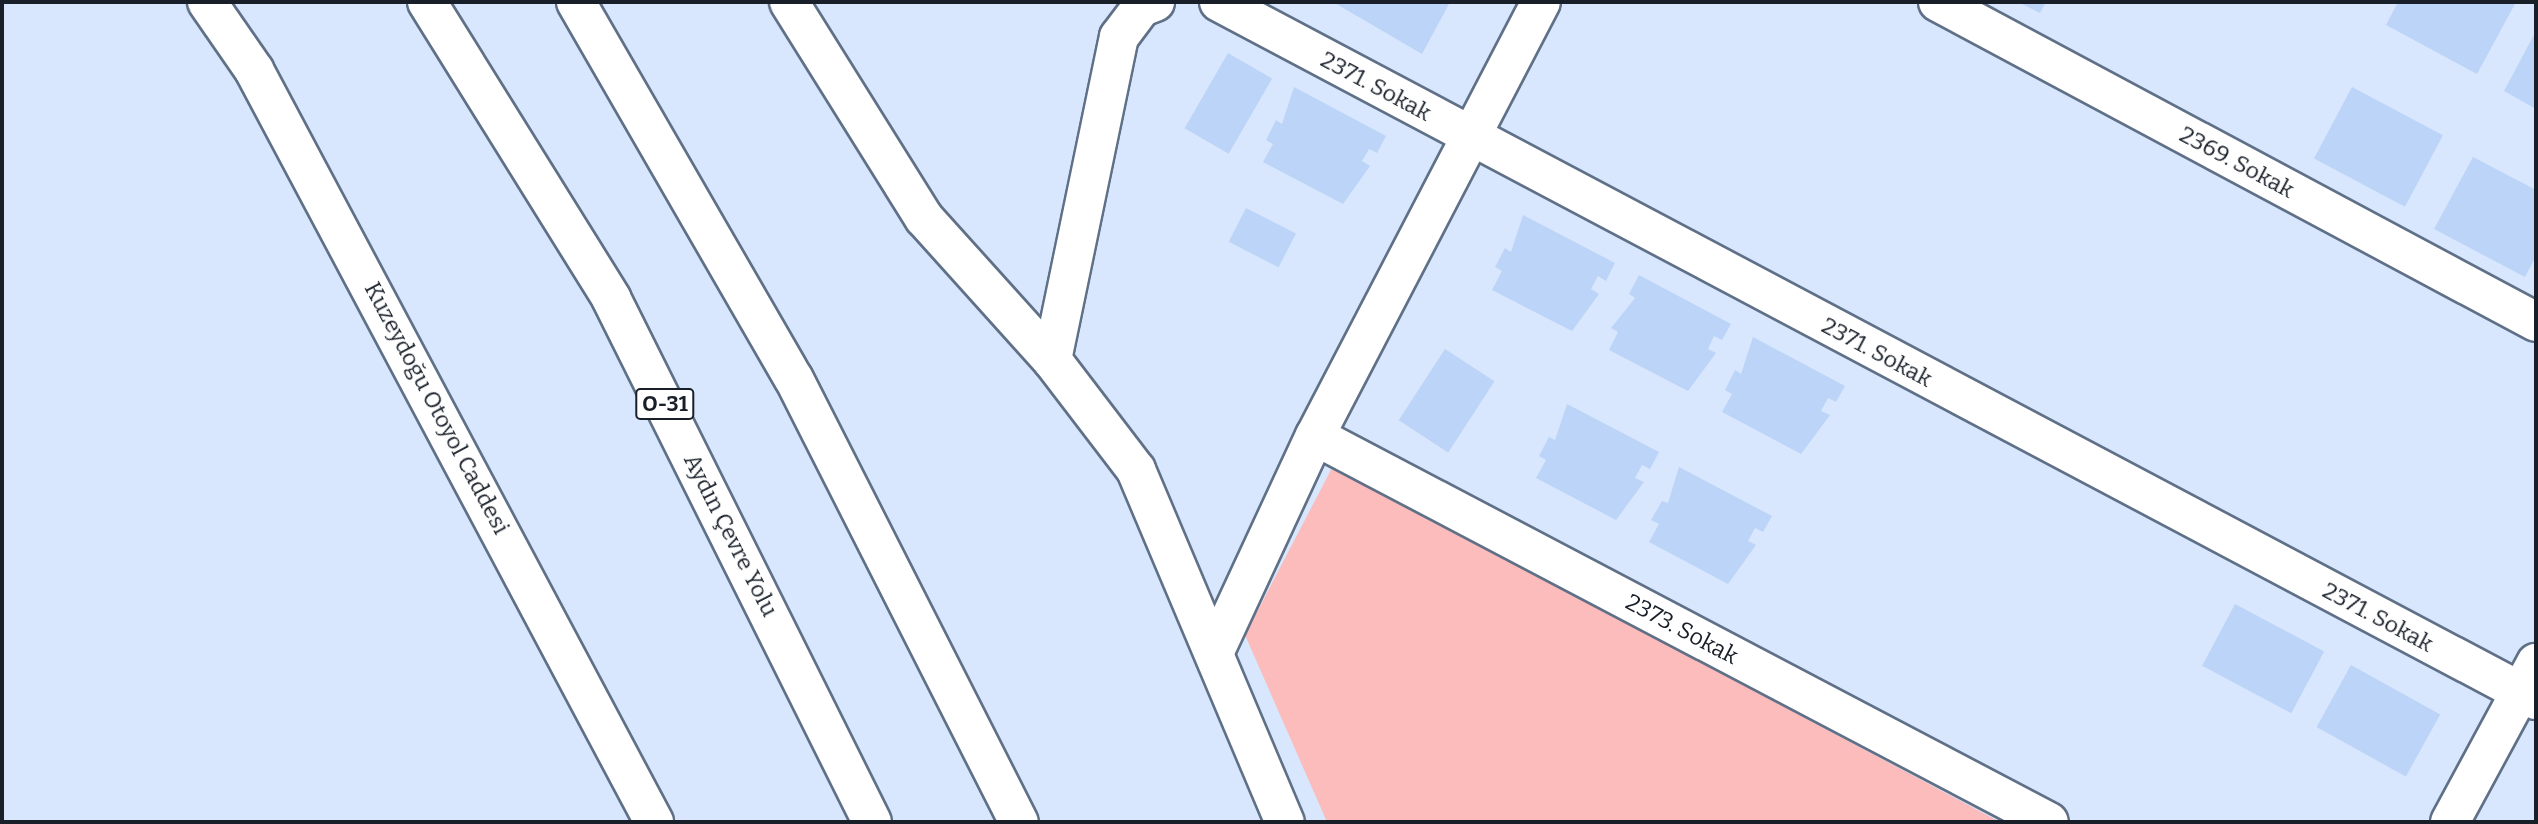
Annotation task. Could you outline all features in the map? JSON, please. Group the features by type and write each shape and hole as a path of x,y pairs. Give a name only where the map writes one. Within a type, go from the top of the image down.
{"main road":[{"name":"Kuzeydoğu Otoyol Caddesi","path":"207,2 254,70 654,822"},
{"name":"Aydın Çevre Yolu","path":"427,2 611,298 872,822"},
{"path":"576,2 794,379 1019,822"},
{"path":"789,2 924,218 1052,360 1136,470 1286,822"},
{"path":"1052,360 1119,37 1142,7 1155,2"},
{"name":"2371. Sokak","path":"1219,2 1475,139 2531,685"},
{"path":"1215,651 1315,436 1475,139 1541,2"},
{"name":"2369. Sokak","path":"1938,2 2536,322"},
{"name":"2373. Sokak","path":"1315,436 2049,822"},
{"path":"2450,822 2531,685"}],"shaded area":[{"path":"1333,466 2000,822 1327,822 1245,635"}],"building":[{"path":"1333,2 1450,2 1422,54"},
{"path":"2018,2 2046,2 2040,13"},
{"path":"2398,2 2516,2 2477,74 2386,25"},
{"path":"2536,31 2536,109 2504,91"},
{"path":"1228,53 1272,78 1229,154 1184,128"},
{"path":"1294,87 1386,136 1377,153 1369,149 1362,161 1370,166 1343,204 1263,162 1273,144 1266,140 1276,120 1282,124"},
{"path":"2352,87 2443,135 2405,207 2314,159"},
{"path":"2473,157 2536,190 2536,256 2525,277 2434,229"},
{"path":"1246,208 1296,233 1279,267 1229,242"},
{"path":"1523,215 1615,263 1606,281 1598,276 1591,289 1599,294 1572,331 1492,290 1502,271 1495,267 1505,248 1511,252"},
{"path":"1639,275 1731,324 1722,340 1714,336 1708,349 1716,353 1688,391 1609,350 1618,332 1611,328 1635,298 1629,294"},
{"path":"1753,337 1845,386 1836,402 1828,398 1821,411 1830,415 1801,454 1722,412 1732,394 1725,390 1735,370 1741,374"},
{"path":"1445,349 1494,381 1448,452 1399,420"},
{"path":"1567,404 1659,452 1650,469 1642,465 1635,478 1644,482 1616,520 1536,478 1546,460 1539,456 1549,437 1555,440"},
{"path":"1679,467 1772,516 1763,532 1755,528 1748,541 1756,545 1728,584 1649,542 1659,524 1651,520 1662,501 1668,503"},
{"path":"2235,604 2324,651 2291,713 2202,666"},
{"path":"2351,665 2440,714 2406,777 2317,727"}]}
